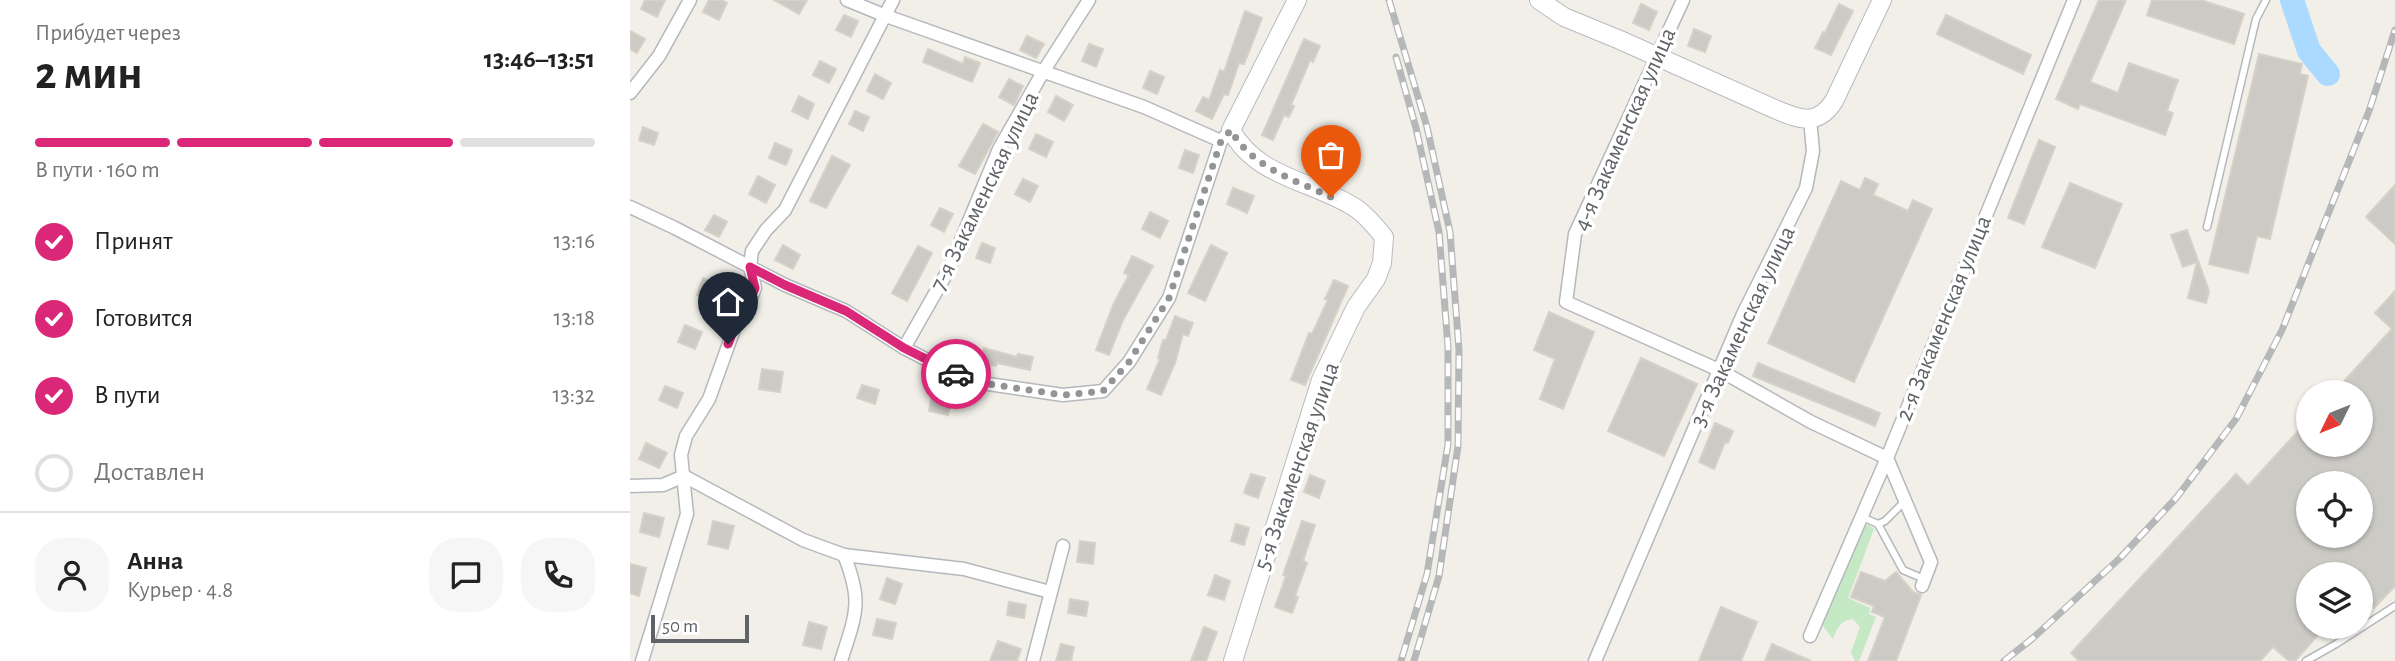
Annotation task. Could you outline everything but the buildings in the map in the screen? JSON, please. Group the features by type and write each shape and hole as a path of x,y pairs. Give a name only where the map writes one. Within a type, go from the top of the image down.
{"street":[{"path":"630,93 659,56 690,0"},
{"path":"848,0 886,16 1226,136"},
{"path":"642,661 687,514 681,455 686,436 709,399 737,321 747,308 755,288 750,267 752,251 766,230 785,211 893,0"},
{"name":"7-я Закаменская улица","path":"904,348 949,269 999,149 1043,72 1090,0"},
{"path":"630,207 785,285 846,311 904,348 968,381 1063,395 1103,391 1129,362 1169,298 1226,136 1297,0"},
{"path":"1539,0 1564,17 1655,57 1786,114 1810,119 1826,114 1834,101 1882,0"},
{"name":"4-я Закаменская улица","path":"1683,0 1575,234 1566,302 1719,370"},
{"name":"2-я Закаменская улица","path":"1810,636 2074,0"},
{"name":"3-я Закаменская улица","path":"1595,661 1743,314 1806,188 1813,151 1810,119"},
{"name":"5-я Закаменская улица","path":"1226,136 1254,158 1280,173 1356,208 1384,237 1382,263 1376,279 1356,307 1321,380 1233,661"},
{"path":"1719,370 1811,422 1886,458 1931,562 1923,582"},
{"path":"630,486 663,485 684,476"},
{"path":"684,476 803,540 844,555 964,569 1050,592"},
{"path":"1033,661 1063,546"},
{"path":"841,661 856,611 854,581 844,555"}],"lane":[{"path":"2207,227 2256,19 2266,0"},
{"path":"1878,524 1885,521 1906,500"},
{"path":"1862,516 1878,524 1903,570 1923,582"},
{"path":"2306,661 2395,606"}],"green space":[{"path":"1868,525 1874,529 1848,598 1870,608 1869,614 1876,617 1859,661 1855,661 1851,652 1860,627 1853,619 1840,625 1833,639 1822,625 1862,527"}],"waterway":[{"path":"2292,0 2309,51 2328,74"}],"railway":[{"path":"1389,0 1427,127 1450,232 1459,350 1458,446 1439,576 1414,661"},
{"path":"2004,661 2120,558 2177,497 2236,419 2282,330 2369,111 2395,30"},
{"path":"1396,57 1416,128 1439,232 1448,347 1448,444 1427,574 1401,661"}],"way so far":[{"path":"956,374 968,381 1063,395 1103,391 1129,362 1169,298 1221,141 1231,130 1239,146 1254,158 1331,197"}],"route":[{"path":"728,344 755,288 750,267 846,311 904,348 956,374"}]}
